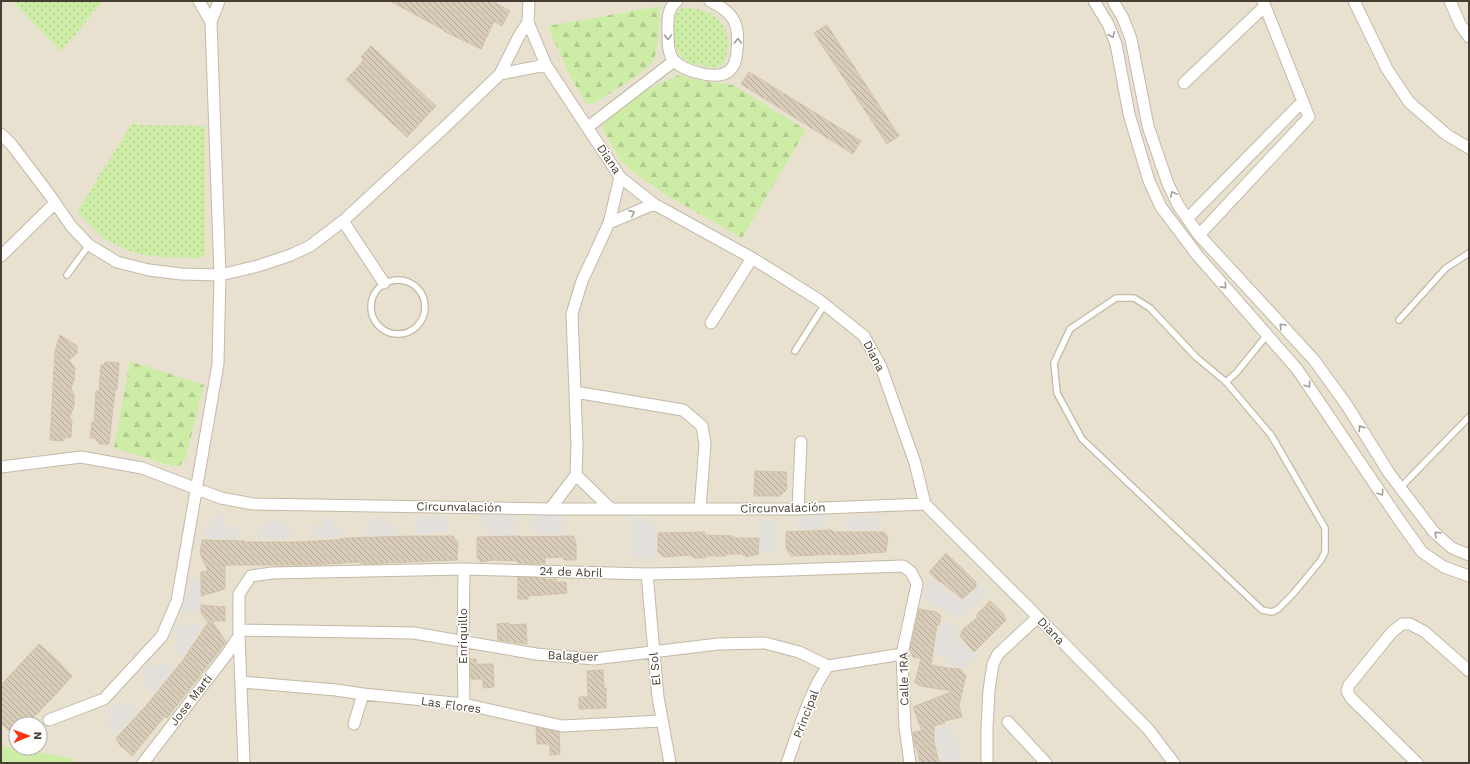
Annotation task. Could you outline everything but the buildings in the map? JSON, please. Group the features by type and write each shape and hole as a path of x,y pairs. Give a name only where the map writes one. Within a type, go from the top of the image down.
{"street":[{"path":"199,1 210,22"},
{"path":"49,720 104,699 162,636 177,600 218,364 220,274 210,22 218,1"},
{"name":"Diana","path":"528,1 528,22 546,65 620,177 654,204 752,258 825,304 864,336 881,367 915,463 924,504 1148,729 1174,763"},
{"path":"677,1 669,12 668,24 668,48 674,61 695,73 723,74 732,68 736,60 738,41 736,24 733,18 724,9 710,1"},
{"path":"1094,1 1108,24 1116,44 1129,114 1149,181 1161,207 1198,256 1297,369 1422,552 1444,567 1469,576"},
{"path":"1113,1 1123,18 1131,39 1148,126 1168,184 1178,204 1199,235 1314,360 1346,404 1389,473 1434,532 1452,548 1469,555"},
{"path":"1354,1 1387,69 1409,102 1447,135 1469,148"},
{"path":"1450,1 1460,24 1469,37"},
{"path":"1184,83 1264,4 1309,118 1199,235"},
{"path":"1,134 71,226 89,245 117,262 149,270 181,274 220,274 258,266 290,255 310,246 343,221 500,74 519,36 528,22"},
{"path":"588,127 674,61"},
{"path":"500,74 546,65"},
{"path":"1188,218 1302,102"},
{"path":"550,509 576,475 572,314 582,281 609,223 620,177"},
{"path":"1,256 55,203"},
{"path":"609,223 654,204"},
{"path":"343,221 384,283"},
{"path":"711,323 752,258"},
{"path":"575,392 683,410 702,426 705,444 700,509"},
{"path":"798,509 801,442"},
{"name":"Circunvalación","path":"1,467 81,457 142,468 221,498 253,504 550,509 798,509 924,504"},
{"path":"576,475 610,508"},
{"name":"24 de Abril","path":"239,633 240,594 251,576 272,573 464,569 647,574 903,566 911,572"},
{"name":"Enriquillo","path":"464,569 464,704"},
{"name":"Calle 1RA","path":"910,763 904,728 902,654 917,584 911,572"},
{"name":"El Sol","path":"647,574 653,651 661,721 670,763"},
{"path":"987,763 989,690 993,664 998,654 1038,617"},
{"path":"1417,763 1351,698 1347,691 1349,685 1392,632 1402,624 1410,624 1425,632 1469,671"},
{"path":"239,633 244,763"},
{"name":"Balaguer","path":"239,633 414,633 536,654 594,659 718,644 765,643 799,652 828,666"},
{"name":"Jose Marti","path":"143,763 227,654 239,633"},
{"path":"828,666 902,654"},
{"name":"Principal","path":"787,763 814,692 822,674 828,666"},
{"name":"Las Flores","path":"241,682 336,690 464,704 562,726 661,721"},
{"path":"354,724 363,694"},
{"path":"1008,722 1046,763"}],"lane":[{"path":"67,275 89,245"},
{"path":"1399,320 1446,268 1469,253"},
{"path":"401,279 410,281 417,286 422,293 426,310 419,326 412,331 403,334 394,334 385,331 377,325 373,317 371,307 372,298 377,289 384,283 401,279"},
{"path":"1116,298 1134,298 1150,308 1196,357 1226,382 1272,435 1325,528 1325,552 1321,560 1293,594 1278,609 1272,612 1262,610 1082,439 1057,393 1054,363 1070,329 1116,298"},
{"path":"795,351 825,304"},
{"path":"1226,382 1237,372 1267,335"},
{"path":"1400,488 1469,417"}],"shaded area":[{"path":"1,1 1469,1 1469,763 1,763"},
{"path":"214,513 223,515 224,526 239,526 238,539 209,539 205,534 205,527 214,526"},
{"path":"516,514 517,535 491,536 491,528 483,528 482,515"},
{"path":"532,515 565,515 565,533 533,534"},
{"path":"826,515 826,529 797,530 798,516"},
{"path":"417,516 448,516 448,532 416,534"},
{"path":"322,517 332,517 332,525 342,525 342,537 312,538 313,525 322,525"},
{"path":"646,517 646,523 655,523 656,557 630,558 630,518"},
{"path":"846,517 879,517 879,530 846,531"},
{"path":"280,518 281,524 291,524 292,539 259,539 259,524 269,524 269,519"},
{"path":"385,518 385,523 395,524 395,536 365,535 365,523 373,523 373,519"},
{"path":"758,520 777,520 778,551 759,553"},
{"path":"190,579 199,579 200,611 181,613 180,591 190,590"},
{"path":"929,579 963,601 981,583 990,592 960,619 923,599"},
{"path":"190,620 201,628 184,656 173,648 180,637 170,630 172,622 184,628"},
{"path":"940,620 958,624 954,640 977,652 976,660 970,660 968,669 946,666 947,657 935,655"},
{"path":"163,660 173,669 153,693 142,686 148,677 142,672 150,663 156,668"},
{"path":"129,700 139,709 115,735 107,726 112,718 106,712 114,703 120,708"},
{"path":"952,725 962,763 942,763 934,729"}],"green space":[{"path":"12,1 103,1 61,51"},
{"path":"661,6 657,48 654,59 644,70 628,82 596,102 590,104 586,103 571,78 548,26"},
{"path":"683,8 706,12 722,23 728,41 727,52 723,64 713,68 690,63 683,59 678,53 674,45 675,15 678,10"},
{"path":"679,75 701,81 733,85 806,130 742,238 666,195 635,173 621,161 604,131 603,124 618,110 649,89"},
{"path":"133,122 137,125 205,126 205,256 198,258 159,257 134,253 104,239 77,212"},
{"path":"130,361 204,385 185,460 179,466 172,466 114,448"},
{"path":"1,746 8,747 8,756 48,756 48,754 71,758 77,763 1,763"}]}
